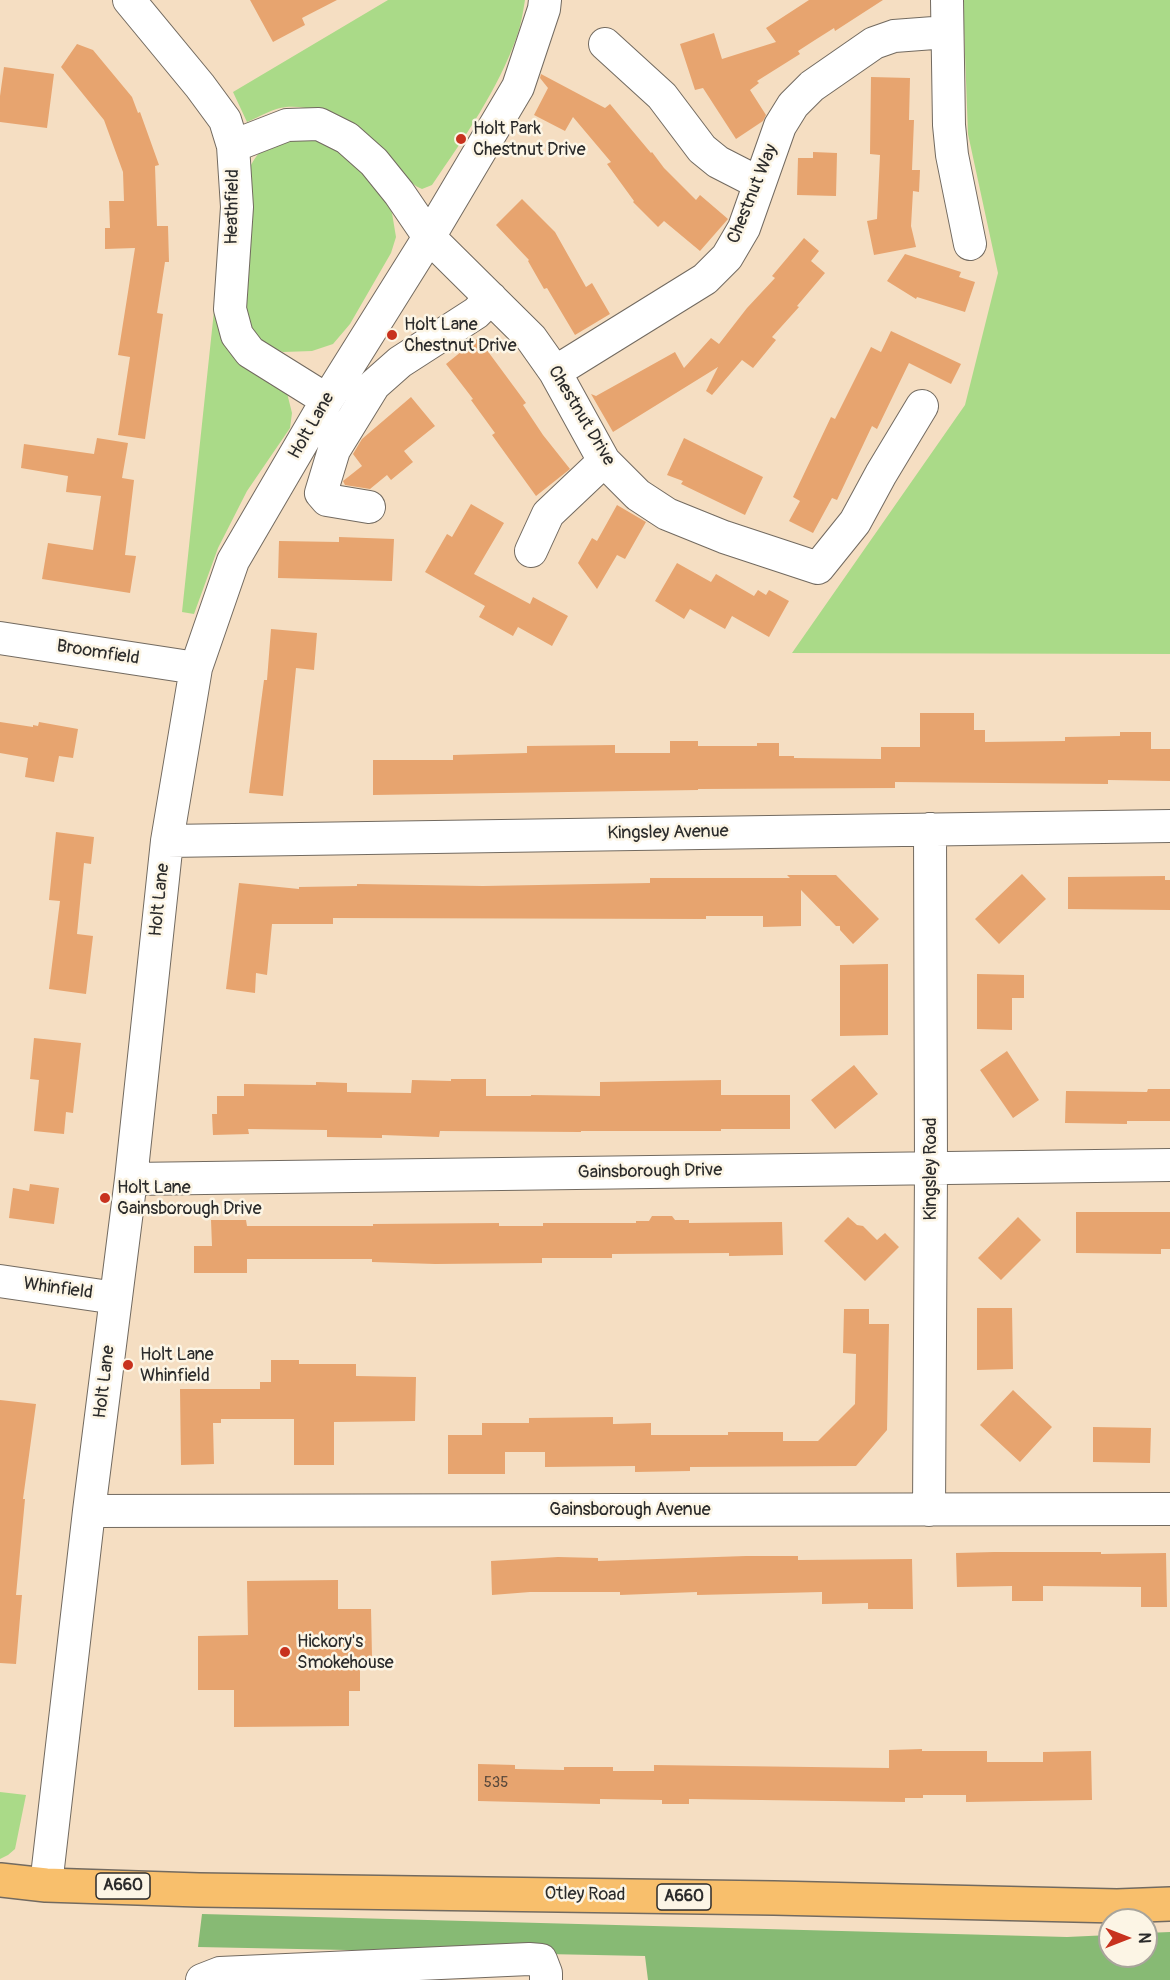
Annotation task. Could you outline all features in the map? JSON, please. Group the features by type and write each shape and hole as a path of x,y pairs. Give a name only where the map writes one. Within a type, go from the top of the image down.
{"highway":[{"name":"Otley Road","path":"0,1880 46,1885 199,1890 1105,1906 1170,1904"}],"street":[{"name":"Heathfield","path":"129,0 225,120 233,146 237,207 230,309 237,335 250,352 327,400"},
{"name":"Holt Lane","path":"46,1885 89,1510 131,1179 167,841 196,668 233,561 327,400 429,237 518,87 545,0"},
{"path":"947,0 949,125 952,155 970,244"},
{"name":"Chestnut Way","path":"555,372 705,279 727,257 744,228 780,126 793,105 812,86 874,43 894,36 947,32"},
{"path":"605,44 657,90 702,149 718,162 759,183"},
{"name":"Chestnut Drive","path":"233,146 287,125 319,124 347,138 374,162 399,192 429,237 531,338 555,372 604,461 638,495 667,513 724,537 818,568 855,522 922,406"},
{"path":"369,507 327,500 321,493 334,450 374,385 400,362 476,313 492,298"},
{"path":"531,551 548,514 604,461"},
{"name":"Broomfield","path":"0,638 196,668"},
{"name":"Kingsley Avenue","path":"167,841 1170,826"},
{"name":"Kingsley Road","path":"929,1510 930,829"},
{"name":"Gainsborough Drive","path":"131,1179 1170,1165"},
{"name":"Whinfield","path":"0,1281 116,1298"},
{"name":"Gainsborough Avenue","path":"89,1510 1170,1509"},
{"path":"202,1980 220,1973 529,1959 541,1960 546,1980"}],"green space":[{"path":"388,0 525,0 517,36 490,94 432,185 422,189 413,184 393,161 370,141 344,123 316,110 301,107 281,108 247,122 233,92"},
{"path":"963,0 1170,0 1170,654 792,653 965,405 998,273 968,134"},
{"path":"321,139 362,170 384,195 392,213 396,237 391,253 350,324 333,344 312,351 283,352 257,341 243,316 239,289 251,165 265,147 280,140"},
{"path":"214,311 218,311 287,393 292,413 290,428 247,491 218,548 194,614 182,612"},
{"path":"0,1792 26,1795 15,1849 0,1859"},
{"path":"202,1914 1067,1937 1098,1936 1098,1968 1158,1968 1158,1932 1170,1932 1170,1980 648,1980 645,1956 198,1947"}],"building":[{"path":"250,0 337,0 302,18 305,25 273,42"},
{"path":"809,0 883,0 835,31 834,28 815,40 798,51 800,54 757,81 759,83 750,90 766,115 763,121 736,139 703,88 695,90 680,44 714,33 722,59 776,42 766,28"},
{"path":"77,44 93,50 132,97 138,113 140,112 159,165 155,166 157,226 168,226 169,262 165,262 157,313 163,314 145,439 118,435 130,357 118,355 135,248 105,249 105,228 110,228 109,201 124,201 123,172 104,120 61,67"},
{"path":"4,67 54,74 47,128 0,122 0,96"},
{"path":"541,74 605,108 610,104 664,168 696,200 700,195 728,219 700,251 664,221 658,227 633,202 607,164 611,162 573,117 565,131 534,115 548,88 540,78"},
{"path":"871,77 910,78 909,120 914,120 912,170 920,170 919,192 913,191 911,226 916,247 874,255 867,221 877,219 880,155 870,154"},
{"path":"813,152 837,153 836,196 797,195 798,158 813,158"},
{"path":"522,199 555,232 586,287 592,283 610,314 575,335 547,288 544,289 529,260 496,225"},
{"path":"804,238 819,251 811,261 825,273 772,337 776,340 753,368 742,360 712,395 706,391 718,367 613,432 591,394 596,396 675,352 684,368 711,338 719,344 747,308 775,278 772,276"},
{"path":"905,254 961,272 959,277 975,282 965,312 917,297 916,299 887,281"},
{"path":"891,331 961,364 951,384 909,363 877,429 872,426 837,500 832,498 813,533 789,521 800,501 793,497 831,417 835,419 871,347 881,352"},
{"path":"478,338 526,403 523,405 543,435 570,469 536,496 492,435 495,433 471,400 473,399 446,364"},
{"path":"411,397 435,426 404,451 413,462 391,480 387,475 370,489 345,485 343,481 362,466 353,454 362,439"},
{"path":"97,438 128,443 122,478 134,480 125,555 136,556 130,593 42,579 48,543 93,550 101,496 66,492 68,476 21,468 24,444 94,454"},
{"path":"684,438 763,477 745,515 681,484 683,481 667,475"},
{"path":"471,504 504,523 474,574 530,604 533,597 568,616 552,646 518,627 513,636 479,617 485,606 425,572 447,534 452,537"},
{"path":"617,505 646,522 625,559 617,555 597,589 578,563 592,538 597,541"},
{"path":"339,537 394,539 392,581 278,578 279,541 339,542"},
{"path":"677,563 711,582 716,574 754,596 758,590 766,595 769,590 789,601 769,637 732,616 725,629 690,609 684,619 655,601"},
{"path":"271,629 317,633 314,670 296,668 283,796 249,793 264,680 267,680"},
{"path":"920,713 974,713 974,730 985,730 985,742 1065,741 1065,737 1120,736 1120,732 1151,732 1151,749 1170,749 1170,781 1108,780 1108,784 895,782 895,788 373,795 373,760 453,760 453,755 527,753 527,746 615,745 615,753 670,753 670,741 698,741 698,746 757,746 757,743 779,743 779,756 881,759 881,747 920,747"},
{"path":"0,722 33,727 33,725 38,726 39,722 78,729 73,758 59,756 54,782 25,777 28,758 0,753"},
{"path":"56,832 94,837 91,864 84,863 77,934 93,936 86,994 49,989 60,901 49,900"},
{"path":"1022,874 1046,899 999,944 975,919"},
{"path":"787,875 836,875 879,919 853,944 840,930 840,926 836,926 801,890 801,926 763,927 763,916 706,916 706,919 333,918 333,924 272,924 267,975 256,973 255,993 226,989 239,883 299,889 299,887 357,886 357,884 483,886 650,883 650,878 790,878"},
{"path":"1165,876 1165,880 1170,880 1170,910 1068,909 1068,877"},
{"path":"888,964 888,1035 840,1036 840,965"},
{"path":"977,974 1024,975 1024,998 1012,998 1012,1030 977,1029"},
{"path":"34,1038 81,1043 73,1113 66,1112 64,1134 34,1131 39,1080 30,1079"},
{"path":"1007,1051 1039,1100 1013,1118 980,1070"},
{"path":"854,1065 878,1094 835,1129 811,1100"},
{"path":"451,1079 486,1079 486,1096 600,1096 600,1082 721,1080 721,1095 790,1095 790,1129 581,1132 440,1131 439,1137 382,1135 382,1138 327,1137 327,1130 248,1129 249,1134 213,1135 212,1114 217,1114 217,1096 244,1096 244,1084 347,1083 347,1092 411,1093 412,1080 451,1081"},
{"path":"1148,1089 1170,1089 1170,1121 1127,1121 1127,1124 1065,1123 1066,1091 1147,1092"},
{"path":"30,1184 59,1188 54,1224 9,1218 13,1188 29,1191"},
{"path":"1076,1212 1170,1212 1170,1249 1161,1249 1161,1254 1076,1253"},
{"path":"652,1216 672,1216 675,1220 689,1220 689,1223 782,1222 783,1255 612,1254 612,1258 542,1258 542,1263 435,1264 372,1262 372,1259 247,1259 247,1273 194,1273 194,1246 212,1246 211,1220 246,1220 247,1226 499,1223 499,1226 543,1226 543,1223 636,1223 636,1221 649,1221"},
{"path":"848,1217 857,1225 863,1226 877,1240 885,1233 899,1247 865,1281 824,1241"},
{"path":"1018,1217 1041,1240 1001,1280 978,1258"},
{"path":"977,1308 1012,1308 1013,1369 977,1370"},
{"path":"844,1309 869,1309 869,1324 889,1324 887,1430 856,1466 690,1467 690,1471 635,1472 635,1466 545,1467 545,1452 505,1452 505,1474 448,1474 448,1435 482,1435 482,1423 529,1423 529,1418 613,1417 613,1424 651,1423 651,1435 783,1432 783,1441 818,1441 855,1404 856,1354 843,1353"},
{"path":"271,1360 299,1360 299,1364 356,1364 356,1376 416,1377 415,1421 334,1422 334,1465 294,1465 294,1419 221,1419 221,1423 213,1423 214,1464 181,1465 180,1389 260,1389 260,1382 271,1382"},
{"path":"1013,1390 1052,1427 1020,1462 980,1425"},
{"path":"0,1400 36,1404 23,1499 25,1499 16,1595 22,1595 16,1664 0,1663"},
{"path":"1093,1427 1151,1428 1150,1463 1093,1462"},
{"path":"956,1553 1166,1553 1167,1607 1141,1607 1141,1587 1043,1586 1043,1601 1012,1601 1012,1586 957,1587"},
{"path":"798,1556 798,1560 912,1559 913,1609 868,1609 868,1603 822,1604 822,1592 697,1595 697,1592 620,1595 620,1592 530,1592 492,1595 491,1561 558,1557 598,1558 598,1561"},
{"name":"Hickory's Smokehouse","path":"338,1580 338,1609 371,1609 372,1657 360,1658 360,1691 349,1691 349,1726 234,1727 234,1690 198,1690 198,1636 248,1635 247,1581"},
{"path":"922,1749 922,1751 987,1751 987,1762 1043,1762 1043,1752 1091,1751 1092,1800 966,1802 966,1795 923,1795 923,1798 905,1798 905,1802 689,1799 689,1804 662,1804 662,1800 600,1799 600,1804 478,1801 478,1764 515,1765 515,1769 564,1770 564,1767 613,1767 613,1771 654,1771 654,1765 889,1768 889,1750"}],"place":[{"name":"Holt Park Chestnut Drive","path":"461,139"},
{"name":"Holt Lane Chestnut Drive","path":"392,335"},
{"name":"Holt Lane Gainsborough Drive","path":"105,1198"},
{"name":"Holt Lane Whinfield","path":"128,1365"},
{"name":"Hickory's Smokehouse","path":"285,1652"}]}
